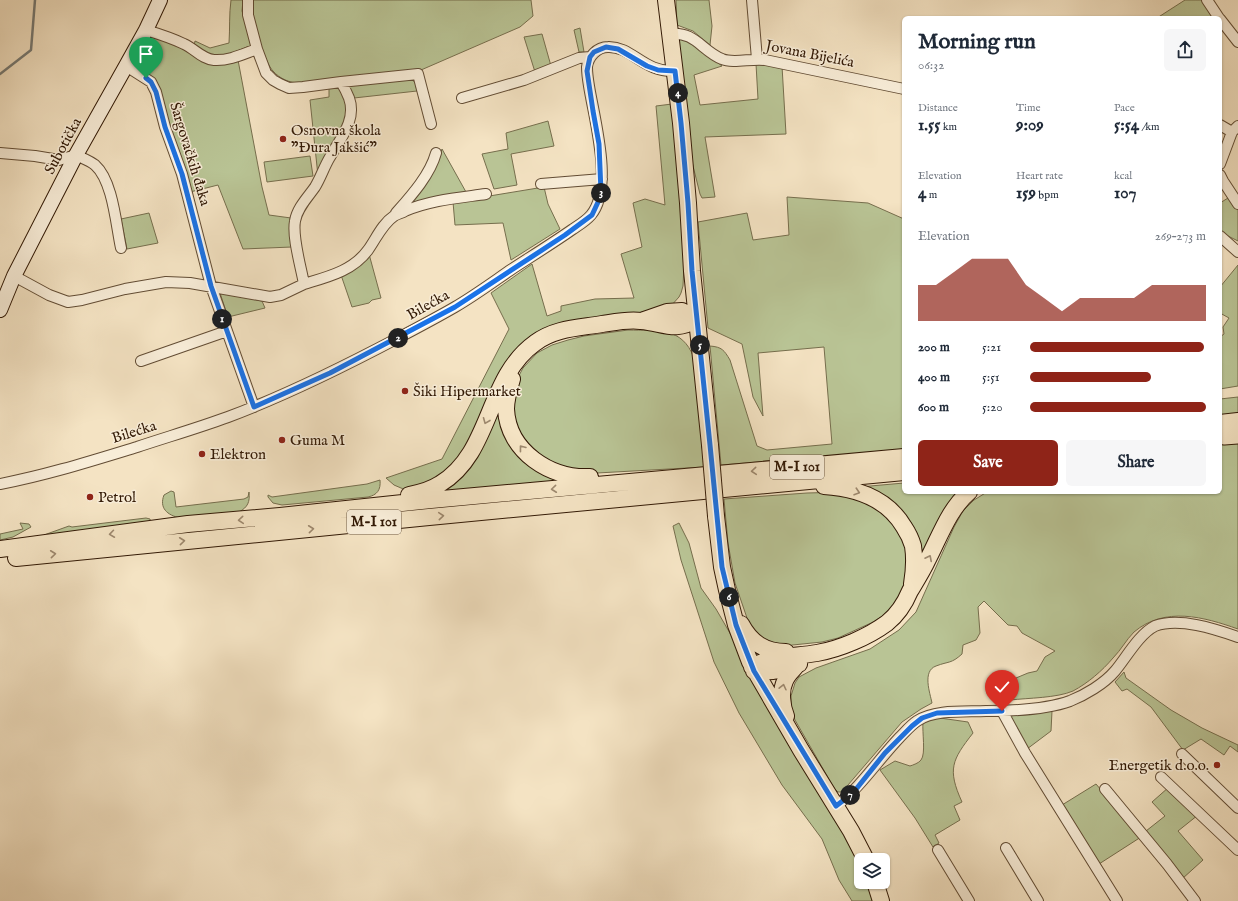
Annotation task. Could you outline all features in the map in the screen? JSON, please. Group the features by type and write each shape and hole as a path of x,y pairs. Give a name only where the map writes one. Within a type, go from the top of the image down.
{"main road":[{"path":"666,0 681,123 692,271 716,516 722,567 730,603 736,625 753,669 851,831 862,853"},
{"path":"668,319 684,298 692,271"},
{"path":"385,506 407,496 424,492 439,485 455,474 467,460 480,436 505,376 535,343 547,336 573,328 623,321 668,319 682,311 697,319"},
{"path":"668,319 689,337 701,357"},
{"path":"526,352 512,379 507,396 506,410 508,422 518,443 523,451 536,462 558,474 578,478 678,471 691,476"},
{"path":"1225,432 1238,421"},
{"name":"M-I 101","path":"0,549 188,524 385,506 431,500 902,457"},
{"name":"M-I 101","path":"0,560 429,517 902,472"},
{"path":"749,487 767,488 816,486 849,489 866,495 884,505 899,519 911,539 914,562 910,592"},
{"path":"753,669 761,662 777,657 814,653 855,641 888,622 907,600 947,522 961,500 967,494"},
{"path":"730,603 744,630 756,643 770,651 803,651 814,653"},
{"path":"801,750 783,710 782,691 785,680 797,665 814,653"},
{"path":"753,669 764,672 797,665"},
{"path":"877,889 881,901"}],"street":[{"name":"Subotička","path":"0,310 14,276 76,155 146,30 160,0"},
{"path":"248,0 248,15 257,49 266,73 273,80 289,88 303,88 341,82 418,74 431,124"},
{"path":"752,0 757,58"},
{"path":"1207,0 1218,16"},
{"path":"1222,21 1236,35"},
{"path":"146,30 187,45 199,55 213,60 232,58 257,49"},
{"name":"Jovana Bijelića","path":"670,34 678,33 686,35 698,42 714,55 727,61 757,58 902,89"},
{"path":"462,98 524,80 579,58 590,57 594,52 602,48 611,47 624,51 647,66 658,70 675,71"},
{"name":"Bilećka","path":"0,484 78,466 184,433 254,407 336,370 455,307 565,235 592,215 601,192 602,179 599,144 587,71 590,57"},
{"name":"Šargovačkih đaka","path":"126,66 151,82 156,92 165,127 182,174 211,286 254,407"},
{"path":"304,284 296,245 295,222 298,211 321,177 329,158 347,128 350,120 351,104 341,82"},
{"path":"1222,126 1235,129 1222,159"},
{"path":"0,153 35,156 58,160 76,155 95,166 109,187 121,248"},
{"path":"14,276 49,295 68,302 125,289 166,282 190,282 270,297 281,294 304,284 333,276 353,264 366,253 381,230 414,193 432,164 436,153"},
{"path":"541,184 602,179"},
{"path":"1222,181 1238,204"},
{"path":"394,216 439,200 486,194"},
{"path":"1222,238 1238,252"},
{"path":"141,361 227,331"},
{"path":"836,806 853,793 885,753 916,721 930,715 937,713 1002,711 1037,708 1069,701 1103,682 1114,672 1144,635 1154,627 1166,623 1180,623 1218,630 1238,637"},
{"path":"1002,711 1025,753 1117,901"},
{"path":"1182,754 1238,808"},
{"path":"1162,777 1238,850"},
{"path":"1105,789 1168,864 1195,901"},
{"path":"1006,848 1038,901"},
{"path":"938,850 969,901"}],"green space":[{"path":"231,0 243,0 242,11 252,45 222,56 210,54 194,46 195,41 210,48 229,43"},
{"path":"253,0 531,0 533,16 520,27 421,70 296,83 276,74 266,60 254,23 252,9"},
{"path":"676,0 709,0 712,26 710,45 693,31 677,25"},
{"path":"1185,0 1202,0 1212,16 1160,16"},
{"path":"580,28 584,52 579,52 574,30"},
{"path":"149,34 184,48 202,60 238,60 262,187 269,215 291,218 292,247 243,249 218,185 190,192 159,90 133,67"},
{"path":"542,34 551,66 535,72 524,37"},
{"path":"685,38 722,66 694,75 700,105 758,99 756,64 782,66 786,134 705,137 715,197 702,198 688,146 677,40"},
{"path":"410,79 415,82 417,91 354,98 348,85"},
{"path":"339,87 345,98 348,111 343,130 328,150 318,176 310,100 329,97 329,88"},
{"path":"672,104 685,244 683,286 679,297 670,307 540,335 453,471 408,491 394,485 386,478 442,459 509,329 491,293 532,264 547,316 561,311 561,306 595,299 634,298 621,254 642,247 633,203 645,199 665,205 656,106"},
{"path":"548,121 554,146 511,154 517,185 494,189 482,154 508,149 506,133"},
{"path":"442,149 466,192 407,207 432,172 440,157"},
{"path":"310,156 313,176 267,182 264,162"},
{"path":"544,187 548,204 560,229 511,260 503,223 455,225 453,202"},
{"path":"787,197 868,203 902,218 902,450 721,465 710,346 717,347 722,350 730,360 757,446 767,450 832,444 824,347 758,353 763,416 753,397 742,344 708,328 698,222 747,213 753,240 789,235"},
{"path":"1228,198 1238,209 1238,241 1222,233 1222,202"},
{"path":"149,213 158,243 127,249 121,219"},
{"path":"369,254 381,298 372,300 369,303 352,307 341,275"},
{"path":"1238,265 1238,386 1222,389 1222,336 1224,334 1223,327 1229,318 1222,314 1222,285"},
{"path":"220,293 262,301 265,308 228,317"},
{"path":"628,330 667,332 683,340 689,348 694,358 705,467 579,474 536,457 514,425 514,385 523,368 537,353 552,345 568,340 584,336"},
{"path":"503,392 504,412 558,482 427,495 446,485"},
{"path":"1238,397 1238,415 1222,416 1222,399"},
{"path":"1238,443 1238,629 1212,621 1185,616 1172,616 1159,619 1146,624 1134,632 1104,668 1079,688 1066,693 1051,696 1010,700 1016,678 1037,671 1045,657 1055,651 1022,633 1017,626 1008,625 984,601 978,607 980,633 976,640 963,645 962,654 955,659 936,666 929,672 928,683 932,703 902,722 842,792 838,792 834,788 795,720 791,708 791,696 795,683 799,677 816,668 870,649 899,630 916,612 954,527 963,511 974,500 984,494 1222,494 1222,445"},
{"path":"380,480 378,492 368,497 282,505 273,503 268,497 268,495 272,497 367,484"},
{"path":"902,483 902,494 964,494 920,571 917,548 859,487"},
{"path":"171,491 174,492 176,507 244,499 248,497 249,492 249,499 248,504 239,512 180,518 171,515 163,507 164,495"},
{"path":"846,492 888,513 908,548 908,577 902,598 888,613 871,623 838,638 822,642 773,647 751,631 735,583 728,543 724,499 807,493"},
{"path":"146,518 150,519 151,524 45,537 44,535 69,526 72,527"},
{"path":"20,523 29,524 31,527 13,537 0,540 0,534 23,529"},
{"path":"679,523 689,543 701,588 716,609 857,853 854,853 854,889 872,889 876,901 852,901 839,880 822,839 782,785 739,713 714,662 681,560 673,526"},
{"path":"1124,672 1126,678 1171,710 1202,728 1238,745 1238,752 1230,746 1224,755 1201,739 1183,750 1151,707 1127,689 1122,691 1115,682"},
{"path":"1052,711 1051,731 1027,749 1010,720 1013,714"},
{"path":"933,717 968,722 973,733 960,751 954,765 954,781 962,802 954,806 960,820 935,835 939,843 933,847 915,818 880,770 895,761 910,766 920,761 924,748 923,722"},
{"path":"1096,784 1141,837 1099,864 1062,805"},
{"path":"1169,787 1198,815 1178,831 1203,860 1182,879 1146,831 1165,816 1152,802"}],"waterway":[{"path":"0,74 31,50 35,0"}],"place":[{"name":"Osnovna škola \"Đura Jakšić\"","path":"283,139"},
{"name":"Šiki Hipermarket","path":"405,391"},
{"name":"Guma M","path":"282,440"},
{"name":"Elektron","path":"202,454"},
{"name":"Petrol","path":"90,497"},
{"name":"Energetik d.o.o.","path":"1217,765"}],"route":[{"path":"146,78 151,82 156,92 165,127 182,174 211,286 254,407 305,385 367,355 455,307 565,235 592,215 599,200 602,179 599,144 587,71 590,57 594,52 602,48 611,47 624,51 647,66 666,72 675,71 681,123 692,271 710,445 718,544 736,625 754,671 836,806 853,793 885,753 916,721 937,713 1002,711"}]}
